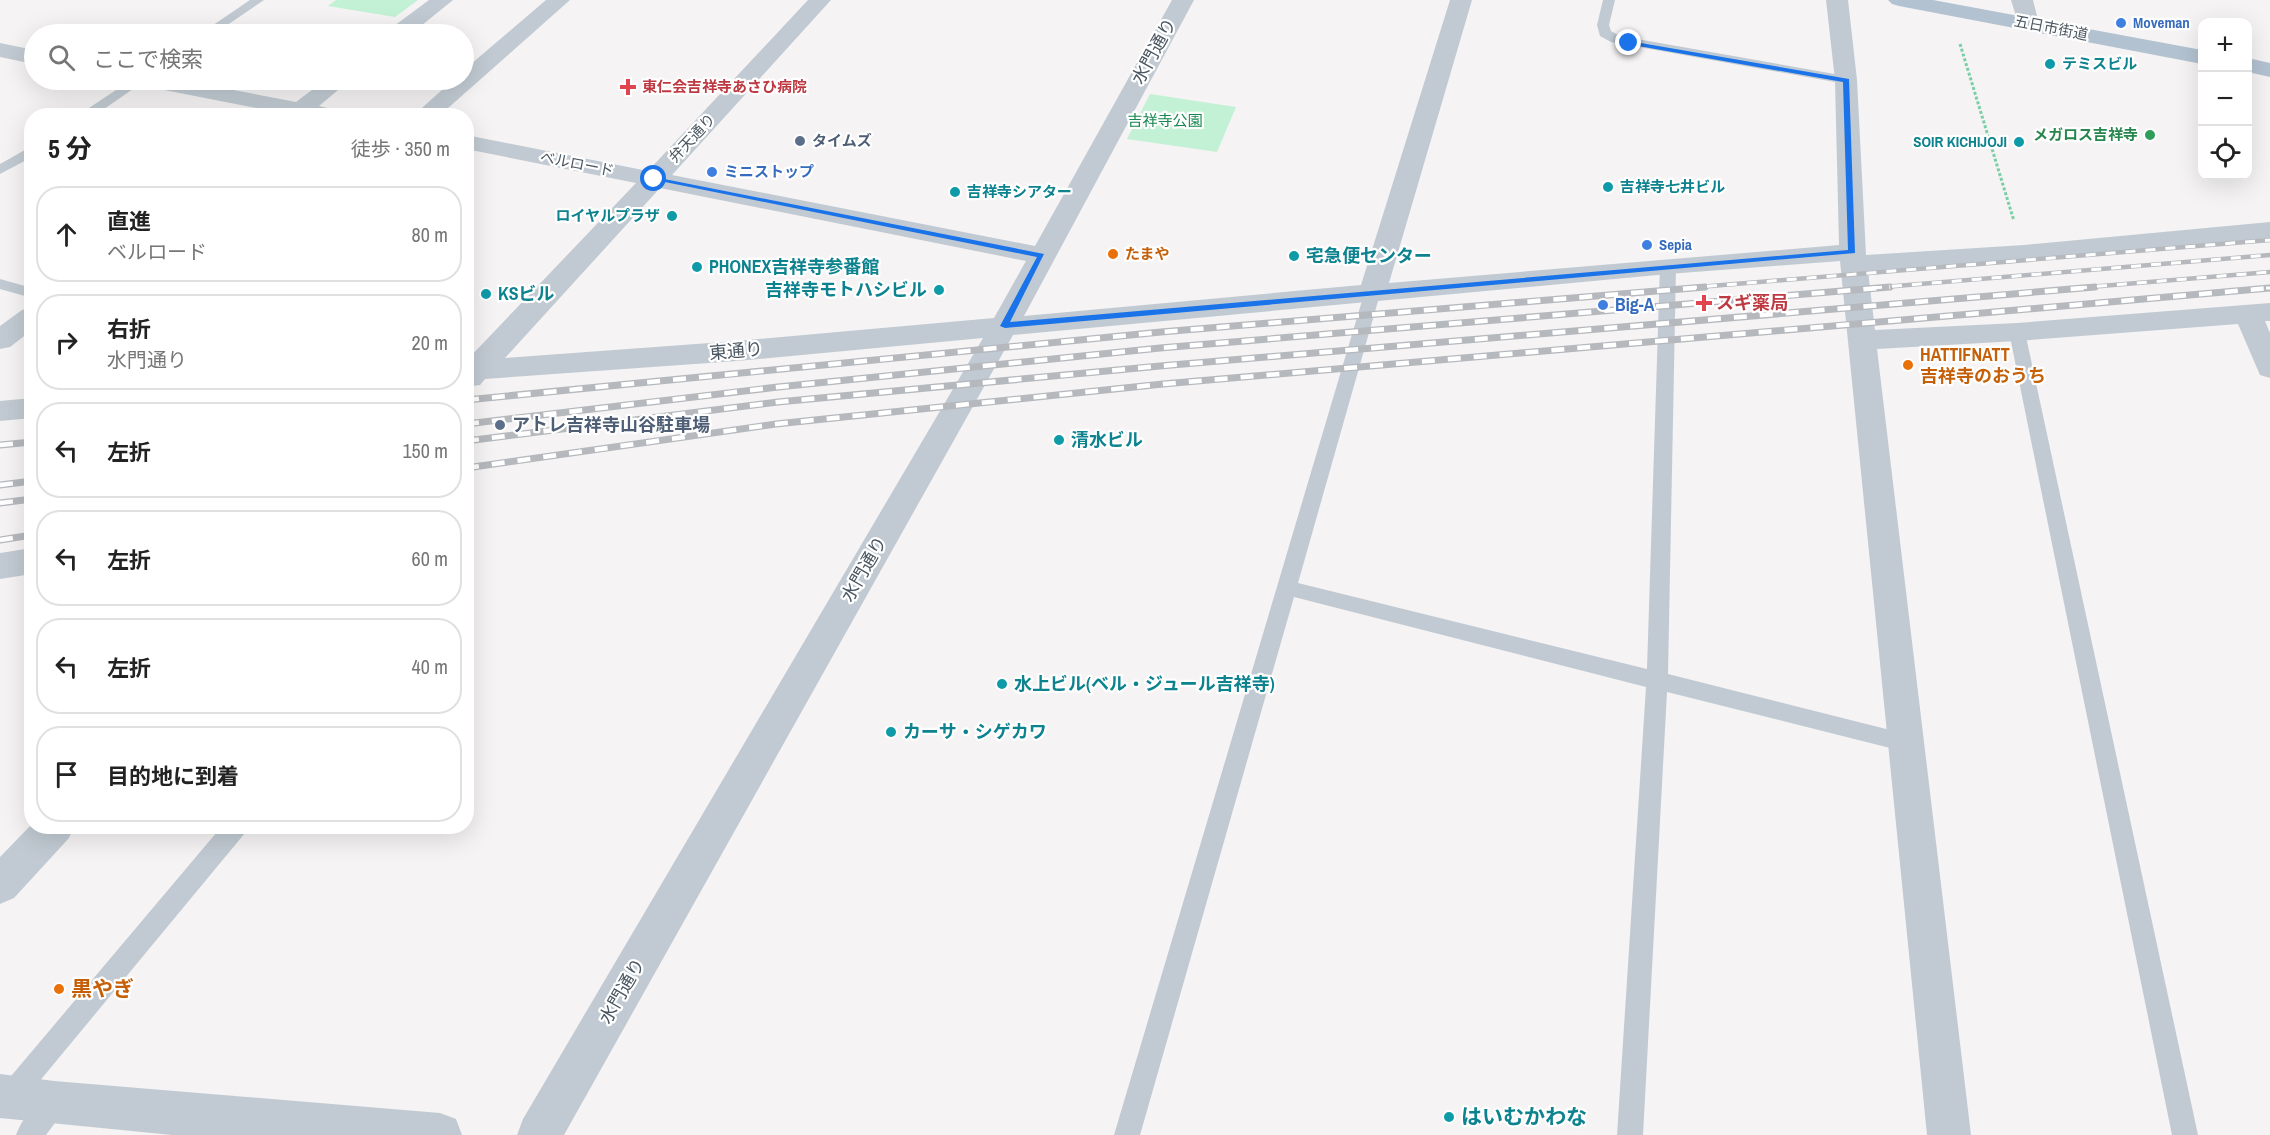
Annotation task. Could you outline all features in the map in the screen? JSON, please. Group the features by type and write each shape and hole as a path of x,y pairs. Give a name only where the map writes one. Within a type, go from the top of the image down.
{"main road":[{"name":"五日市街道","path":"1899,0 2198,56"},
{"path":"2252,66 2270,70"}],"street":[{"path":"411,24 442,0"},
{"path":"474,72 559,0"},
{"name":"弁天通り","path":"474,370 820,0"},
{"name":"水門通り","path":"539,1135 1005,326 1041,256 1183,0"},
{"path":"1372,294 1461,0"},
{"path":"1837,0 1846,80 1852,258 1949,1135"},
{"path":"2022,0 2028,24"},
{"path":"0,50 24,55"},
{"path":"195,90 278,108"},
{"path":"301,108 326,90"},
{"path":"432,108 453,90"},
{"name":"ベルロード","path":"474,144 1041,256"},
{"name":"東通り","path":"474,374 1668,266 2024,253 2270,230"},
{"path":"1861,340 2017,332 2259,312 2270,368"},
{"path":"0,340 24,322"},
{"path":"0,411 24,409"},
{"path":"0,566 24,562"},
{"path":"0,885 48,834"},
{"path":"23,1108 440,1135"}],"lane":[{"path":"221,24 258,0"},
{"path":"1609,0 1603,26 1605,33 1617,39 1846,80"},
{"path":"96,108 124,90"},
{"path":"0,170 24,155"},
{"path":"1630,1135 1657,680 1668,266"},
{"path":"0,284 24,290"},
{"path":"1127,1135 1288,588 1336,411 1372,294"},
{"path":"2017,332 2185,1135"},
{"path":"1288,588 1906,743"},
{"path":"23,1108 231,834"}],"path":[{"path":"1949,9 2024,253"}],"green space":[{"path":"336,0 418,0 395,17 328,6"},
{"name":"吉祥寺公園","path":"1150,94 1236,107 1217,152 1127,139"}],"railway":[{"path":"1687,288 2270,240"},
{"path":"1872,288 2270,255"},
{"path":"2077,288 2270,272"},
{"path":"474,399 1161,332 1705,287"},
{"path":"474,423 778,387 1160,348 1890,287"},
{"path":"474,440 778,402 1160,366 2095,287"},
{"path":"474,467 776,424 1163,384 2270,288 2266,288"},
{"path":"0,445 24,443"},
{"path":"0,485 24,482"},
{"path":"0,503 24,500"},
{"path":"0,540 24,536"}],"place":[{"name":"Moveman","path":"2121,23"},
{"name":"テミスビル","path":"2050,64"},
{"name":"東仁会吉祥寺あさひ病院","path":"628,87"},
{"name":"メガロス吉祥寺","path":"2150,135"},
{"name":"タイムズ","path":"800,141"},
{"name":"SOIR KICHIJOJI","path":"2019,142"},
{"name":"ミニストップ","path":"712,172"},
{"name":"吉祥寺七井ビル","path":"1608,187"},
{"name":"吉祥寺シアター","path":"955,192"},
{"name":"ロイヤルプラザ","path":"672,216"},
{"name":"Sepia","path":"1647,245"},
{"name":"たまや","path":"1113,254"},
{"name":"宅急便センター","path":"1294,256"},
{"name":"PHONEX吉祥寺参番館","path":"697,267"},
{"name":"吉祥寺モトハシビル","path":"939,290"},
{"name":"KSビル","path":"486,294"},
{"name":"スギ薬局","path":"1704,303"},
{"name":"Big-A","path":"1603,305"},
{"name":"HATTIFNATT 吉祥寺のおうち","path":"1908,365"},
{"name":"アトレ吉祥寺山谷駐車場","path":"500,425"},
{"name":"清水ビル","path":"1059,440"},
{"name":"水上ビル(ベル・ジュール吉祥寺)","path":"1002,684"},
{"name":"カーサ・シゲカワ","path":"891,732"},
{"name":"黒やぎ","path":"59,989"},
{"name":"はいむかわな","path":"1449,1117"}],"route":[{"path":"654,179 1041,256 1005,326 1668,266 1852,252 1846,80 1629,43"}]}
